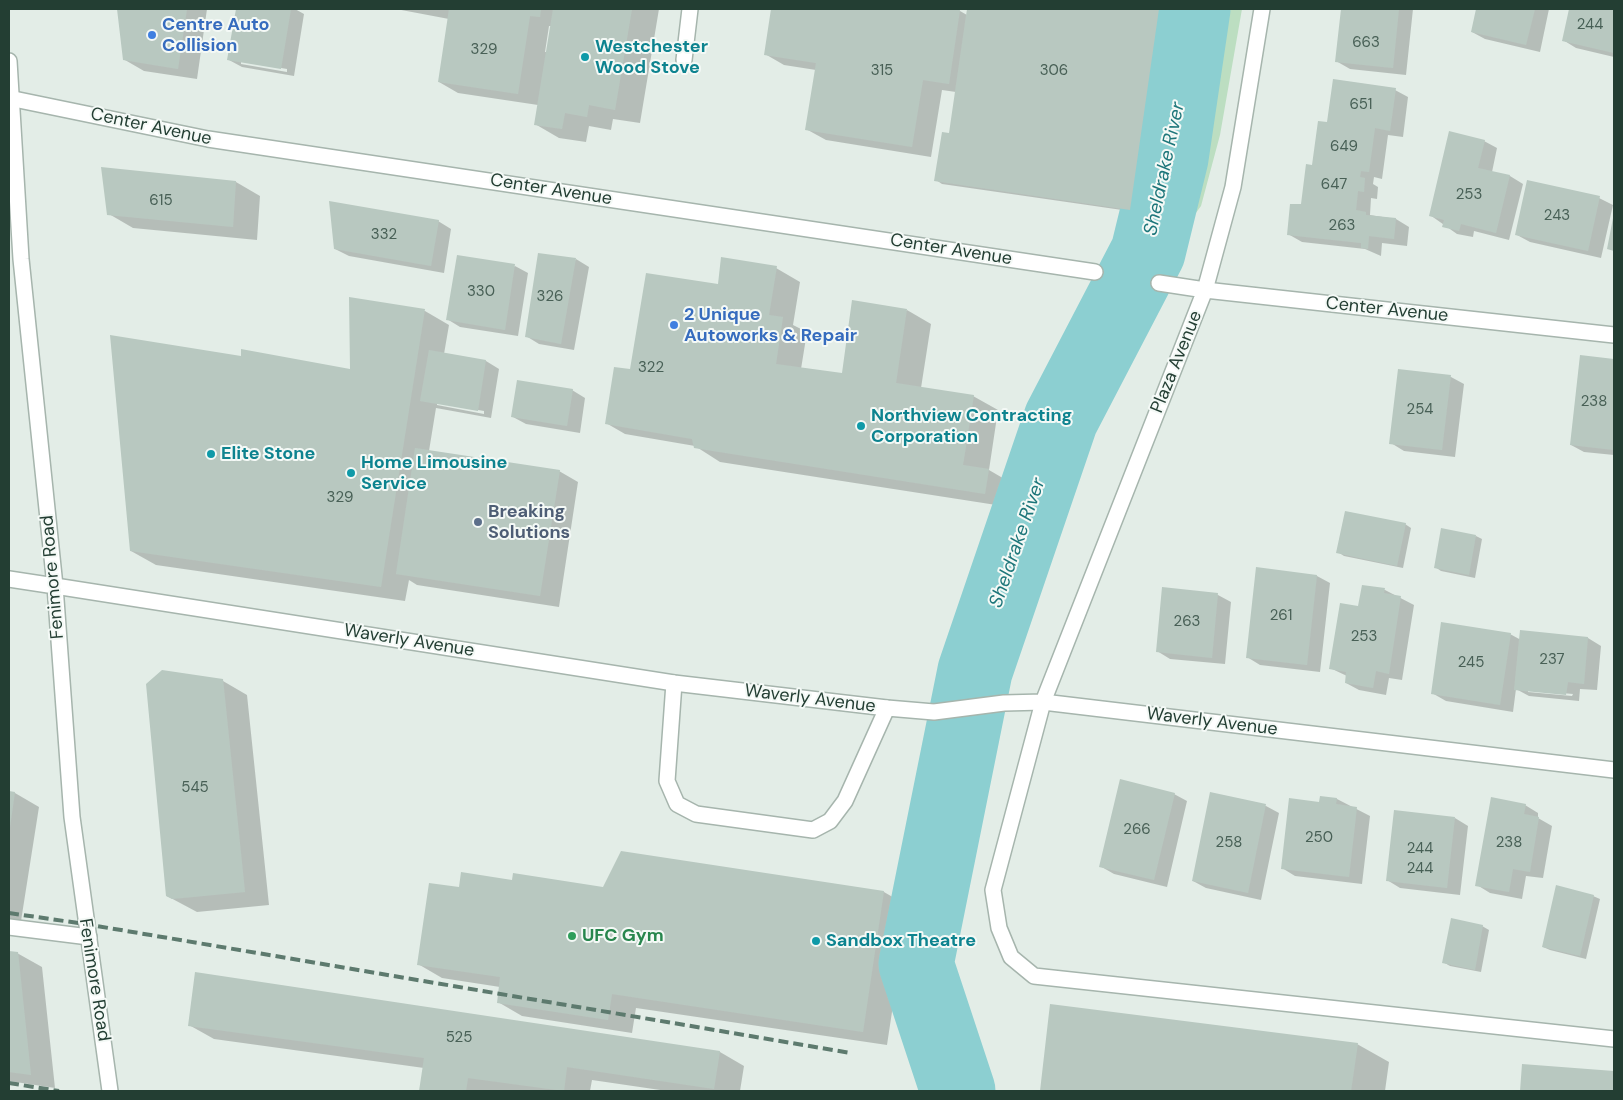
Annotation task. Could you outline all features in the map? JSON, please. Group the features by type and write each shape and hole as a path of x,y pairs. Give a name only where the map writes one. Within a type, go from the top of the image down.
{"street":[{"path":"684,60 690,9"},
{"name":"Plaza Avenue","path":"1262,9 1233,187 1205,290 1043,702 993,890 999,928 1011,956 1034,976 1614,1039"},
{"name":"Fenimore Road","path":"9,61 22,259 55,586 72,817 110,1091"},
{"name":"Center Avenue","path":"10,98 208,139 1095,272"},
{"name":"Center Avenue","path":"1160,283 1205,290 1614,334"},
{"name":"Waverly Avenue","path":"9,580 674,682 887,708 934,712 1004,703 1043,702 1614,770"},
{"path":"674,682 667,781 677,804 696,814 813,830 830,821 845,801 887,708"},
{"path":"9,926 90,937"}],"green space":[{"path":"1176,9 1242,9 1220,135 1201,206 1181,233 1154,249 1104,259 1143,217"}],"building":[{"name":"Centre Auto Collision","path":"117,9 187,9 178,69 123,60"},
{"path":"236,9 291,9 281,69 227,60"},
{"path":"449,9 541,9 540,17 530,16 518,94 438,82"},
{"name":"Westchester Wood Stove","path":"553,9 632,9 615,110 589,105 587,117 565,113 562,129 534,125"},
{"path":"771,9 960,10 949,84 923,80 912,147 805,130 816,63 764,55"},
{"path":"967,9 1159,9 1130,210 934,181 942,132 949,133"},
{"path":"1341,9 1399,9 1393,68 1335,62"},
{"path":"1476,9 1535,9 1526,45 1471,32"},
{"path":"1569,9 1614,9 1614,53 1562,41"},
{"path":"1333,79 1396,88 1390,131 1375,128 1369,172 1361,171 1360,177 1365,178 1364,192 1358,191 1356,210 1366,212 1366,215 1396,218 1394,239 1369,236 1368,249 1361,248 1361,243 1287,235 1290,204 1301,204 1306,164 1312,165 1318,121 1327,122"},
{"path":"1449,131 1485,140 1478,168 1510,175 1496,233 1461,224 1459,231 1442,227 1444,220 1429,216"},
{"path":"101,167 236,181 233,227 107,215"},
{"path":"1527,180 1600,196 1588,251 1515,235"},
{"path":"329,201 439,220 431,266 334,249"},
{"path":"1614,218 1614,251 1607,249"},
{"path":"538,253 576,258 561,344 525,337"},
{"path":"457,255 515,264 505,330 446,320"},
{"path":"721,257 777,266 769,315 783,317 776,364 842,373 852,300 907,309 896,383 974,395 963,465 989,469 985,494 694,448 692,439 605,424 614,367 630,369 646,273 718,284"},
{"name":"Elite Stone","path":"349,297 425,309 381,587 130,551 110,335 241,356 241,349 350,369"},
{"path":"429,350 486,360 478,411 420,401"},
{"path":"1580,355 1614,359 1614,450 1570,445"},
{"path":"1398,369 1451,375 1442,450 1389,444"},
{"path":"517,380 573,389 567,426 511,417"},
{"name":"Breaking Solutions","path":"415,448 560,470 540,596 396,574"},
{"path":"1345,511 1406,523 1397,566 1336,553"},
{"path":"1441,528 1476,535 1469,575 1434,568"},
{"path":"1256,567 1317,575 1307,665 1246,658"},
{"path":"1362,585 1385,588 1384,593 1401,596 1389,674 1376,671 1373,688 1345,683 1346,672 1329,669 1340,603 1358,606"},
{"path":"1162,587 1218,593 1212,658 1156,652"},
{"path":"1441,622 1511,633 1500,705 1431,694"},
{"path":"1520,630 1588,637 1584,684 1568,682 1566,695 1514,690"},
{"path":"162,670 223,679 245,892 172,899 166,896 146,684"},
{"path":"1120,779 1175,793 1154,880 1099,867"},
{"path":"9,791 15,792 10,827 9,827"},
{"path":"1210,792 1266,804 1248,893 1192,881"},
{"path":"1320,796 1337,798 1336,804 1357,807 1349,877 1281,869 1289,798 1319,802"},
{"path":"1491,797 1526,804 1524,814 1539,817 1530,872 1513,869 1509,892 1475,886"},
{"path":"1394,810 1455,817 1447,888 1386,881"},
{"path":"621,851 884,891 863,1032 612,994 608,1020 497,1003 500,977 417,965 429,883 459,887 461,872 512,880 513,873 603,887"},
{"path":"1556,885 1594,895 1580,956 1542,947"},
{"path":"1451,918 1483,925 1475,970 1442,963"},
{"path":"9,951 18,952 31,1075 9,1072"},
{"path":"195,972 720,1051 714,1089 567,1067 564,1091 468,1078 466,1091 419,1091 424,1058 188,1026"},
{"path":"1050,1004 1358,1043 1351,1091 1040,1091"},
{"path":"1522,1064 1614,1071 1614,1091 1520,1091"}],"waterway":[{"name":"Sheldrake River","path":"958,1091 916,964 975,671 1061,419 1148,252 1171,158 1193,9"}],"railway":[{"path":"9,913 85,924 851,1053"},
{"path":"9,1083 59,1091"}],"place":[{"name":"Centre Auto Collision","path":"152,35"},
{"name":"Westchester Wood Stove","path":"585,57"},
{"name":"2 Unique Autoworks & Repair","path":"674,325"},
{"name":"Northview Contracting Corporation","path":"861,426"},
{"name":"Elite Stone","path":"211,454"},
{"name":"Home Limousine Service","path":"351,473"},
{"name":"Breaking Solutions","path":"478,522"},
{"name":"UFC Gym","path":"572,936"},
{"name":"Sandbox Theatre","path":"816,941"}]}
